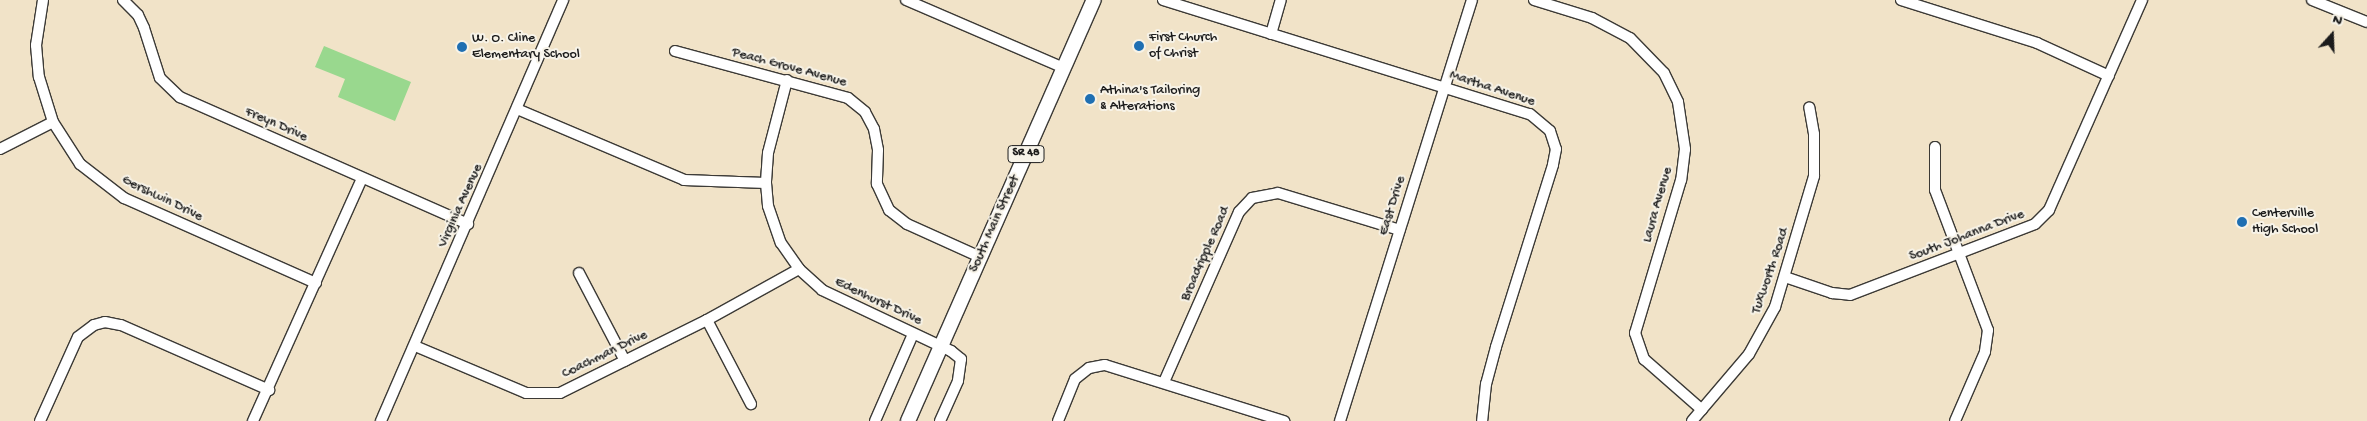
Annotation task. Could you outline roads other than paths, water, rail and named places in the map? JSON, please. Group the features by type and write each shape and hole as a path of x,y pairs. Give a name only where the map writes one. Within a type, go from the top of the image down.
{"main road":[{"name":"South Main Street","path":"908,421 1094,0"}],"street":[{"name":"Gershwin Drive","path":"43,0 37,28 37,62 42,94 53,122 80,164 117,194 316,283"},
{"name":"Freyn Drive","path":"123,0 138,15 160,78 180,97 468,224"},
{"name":"Virginia Avenue","path":"381,421 564,0"},
{"path":"906,0 1064,68"},
{"name":"Martha Avenue","path":"1162,0 1444,87 1536,118 1550,131 1556,149 1496,347 1486,384 1482,421"},
{"path":"1271,34 1281,0"},
{"name":"East Drive","path":"1340,421 1472,0"},
{"name":"Laura Avenue","path":"1534,0 1592,18 1630,38 1664,72 1678,102 1685,142 1682,180 1635,334 1644,359 1702,410"},
{"path":"1900,0 2037,43 2109,76"},
{"name":"South Johanna Drive","path":"1785,277 1832,292 1850,294 2032,226 2044,217 2142,0"},
{"path":"2312,0 2367,22"},
{"name":"Peach Grove Avenue","path":"675,51 839,94 858,105 874,129 878,150 876,184 889,210 907,224 980,257"},
{"name":"Edenhurst Drive","path":"786,80 768,153 766,183 774,226 799,269 837,299 956,354 962,368 940,421"},
{"name":"Tuxworth Road","path":"1692,421 1759,339 1785,277 1814,176 1814,134 1810,107"},
{"path":"517,109 684,180 766,183"},
{"path":"0,149 53,122"},
{"path":"1935,147 1935,190 1987,325 1988,341 1955,421"},
{"path":"253,421 269,390 362,178"},
{"name":"Broadripple Road","path":"1164,382 1239,212 1252,198 1278,193 1400,230"},
{"name":"Coachman Drive","path":"414,346 510,388 536,395 567,390 707,320 799,269"},
{"path":"579,273 625,361"},
{"path":"707,320 751,404"},
{"path":"40,421 78,337 94,325 105,322 121,325 269,390"},
{"path":"875,421 913,334"},
{"path":"1058,421 1071,385 1089,368 1113,366 1284,421"}],"place":[{"name":"First Church of Christ","path":"1139,46"},
{"name":"W. O. Cline Elementary School","path":"462,47"},
{"name":"Athina's Tailoring & Alterations","path":"1090,99"},
{"name":"Centerville High School","path":"2242,222"}]}
